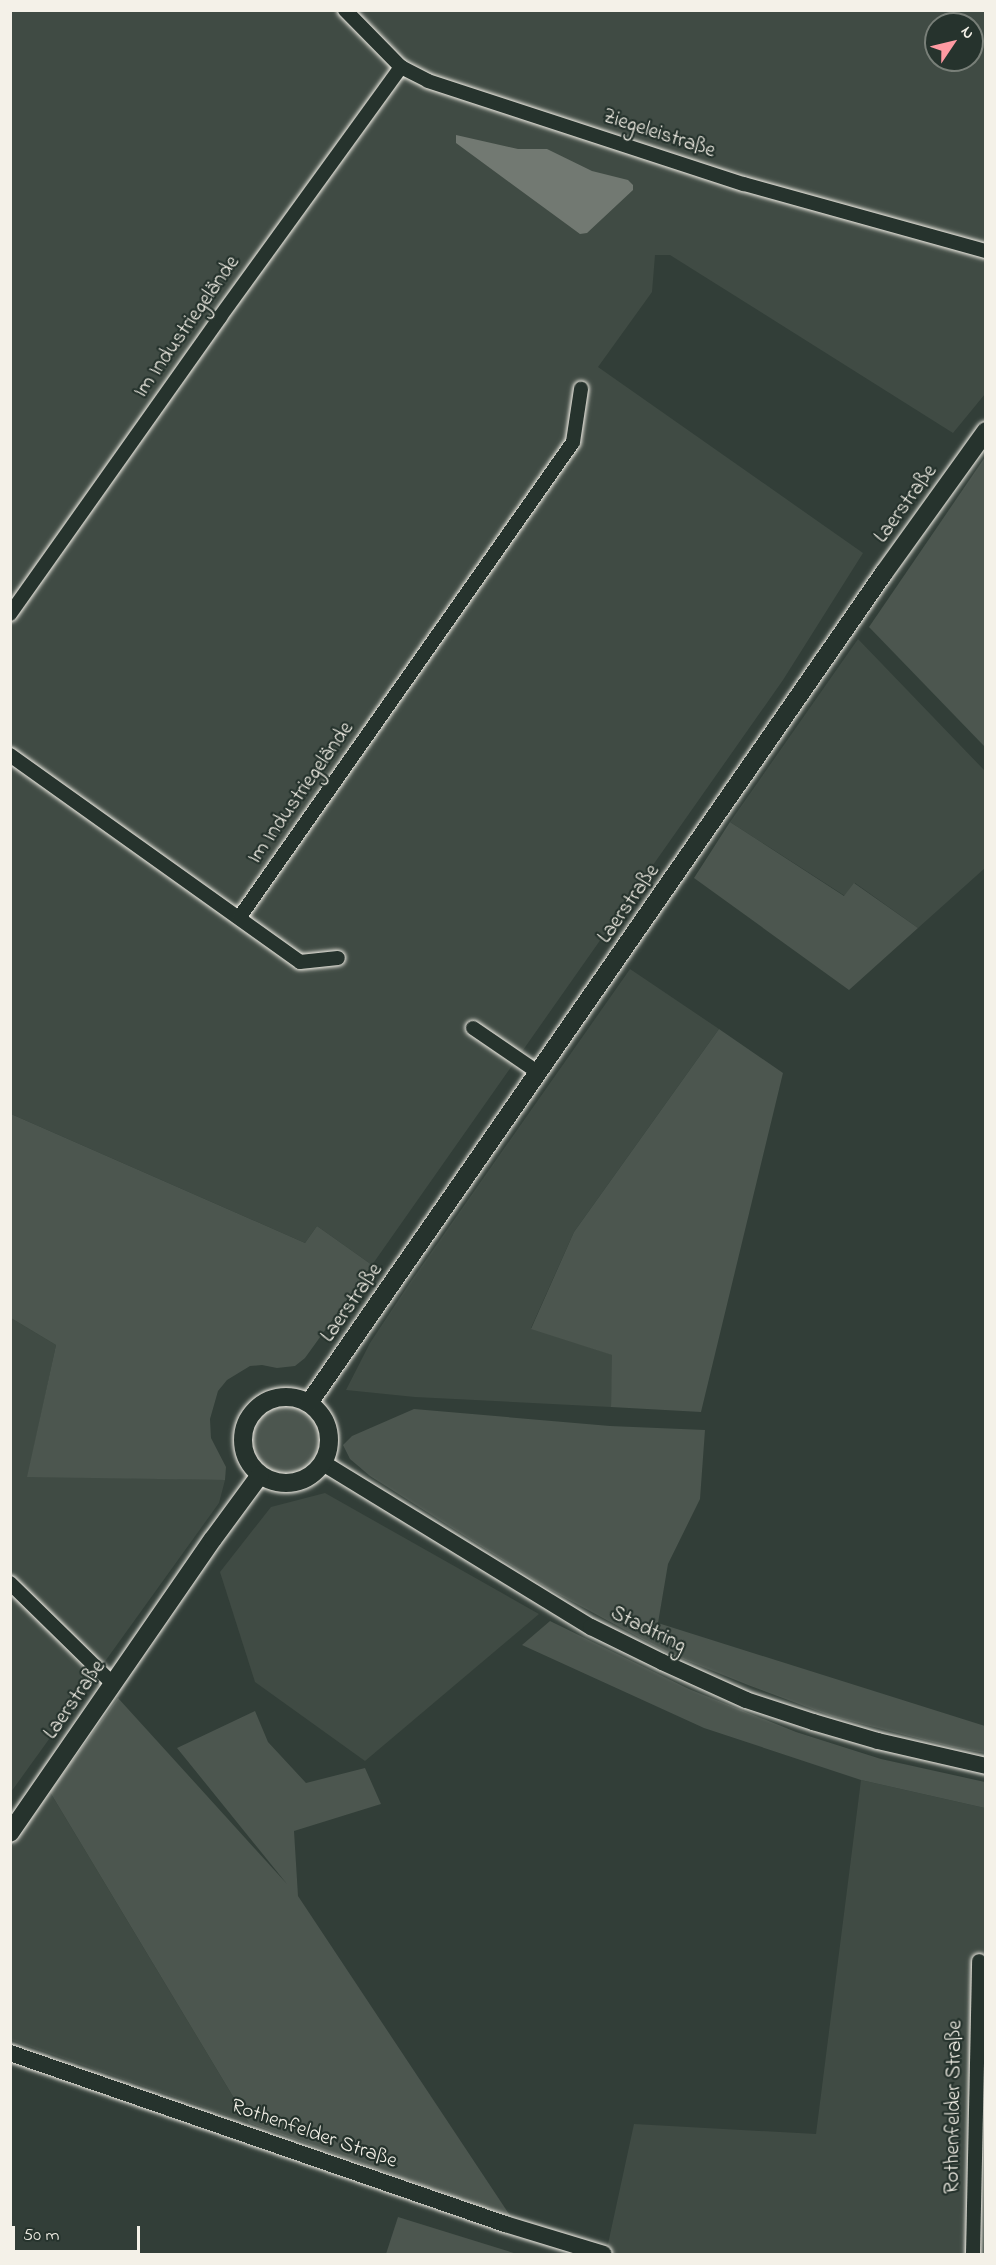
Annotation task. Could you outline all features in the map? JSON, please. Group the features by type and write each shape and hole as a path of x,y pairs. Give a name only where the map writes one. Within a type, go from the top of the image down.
{"main road":[{"name":"Laerstraße","path":"309,1403 884,573 986,432"},
{"path":"280,1396 296,1397 309,1403 324,1419 330,1437 328,1452 323,1463 308,1477 293,1483 276,1483 260,1475 245,1456 243,1431 247,1420 266,1401 280,1396"},
{"name":"Laerstraße","path":"10,1833 260,1475"}],"street":[{"name":"Ziegeleistraße","path":"345,10 401,67 428,81 744,184 986,251"},
{"name":"Im Industriegelände","path":"10,614 220,317 401,67"},
{"name":"Im Industriegelände","path":"239,918 573,442 581,389"},
{"path":"10,755 300,962 338,958"},
{"path":"473,1028 539,1073"},
{"name":"Stadtring","path":"323,1463 591,1627 662,1662 746,1700 780,1711 878,1741 986,1766"},
{"path":"10,1583 113,1684"},
{"name":"Rothenfelder Straße","path":"974,2254 979,1961"},
{"name":"Rothenfelder Straße","path":"10,2053 505,2224 604,2254"}],"shaded area":[{"path":"11,11 985,11 985,394 953,433 670,255 655,255 652,292 598,367 863,553 783,680 372,1265 317,1226 305,1243 11,1114"},
{"path":"456,135 518,149 547,149 592,171 628,180 633,185 633,190 587,233 580,234 456,143"},
{"path":"985,457 985,747 869,627"},
{"path":"858,639 985,771 985,868 918,928 855,883 845,896 730,822"},
{"path":"730,822 844,896 854,883 918,928 849,990 694,878"},
{"path":"630,969 719,1029 574,1232 531,1328 613,1355 611,1407 415,1397 346,1390 370,1343 409,1284"},
{"path":"719,1029 783,1073 701,1412 611,1407 612,1355 531,1329 574,1232"},
{"path":"11,1114 305,1243 317,1226 372,1265 305,1358 295,1366 277,1368 262,1365 250,1366 227,1380 218,1391 210,1419 211,1438 226,1467 225,1480 27,1477 56,1345 11,1318"},
{"path":"11,1318 56,1345 28,1476 225,1480 219,1503 11,1792"},
{"path":"284,1404 304,1410 314,1420 320,1440 314,1460 304,1470 284,1476 264,1470 254,1460 248,1440 254,1420 264,1410"},
{"path":"414,1409 610,1426 705,1430 700,1499 668,1564 658,1623 985,1726 985,1753 952,1747 831,1716 748,1685 668,1653 547,1588 370,1476 350,1459 343,1445 352,1436"},
{"path":"325,1493 539,1614 365,1761 255,1682 220,1572 271,1507"},
{"path":"550,1621 689,1689 796,1732 881,1759 985,1782 985,1808 861,1780 704,1728 522,1645"},
{"path":"118,1698 287,1884 177,1748 255,1711 268,1742 306,1783 365,1768 381,1804 294,1831 298,1896 511,2217 249,2123 50,1792"},
{"path":"861,1780 985,1808 985,2254 598,2254 608,2244 634,2124 816,2134"},
{"path":"50,1792 249,2123 11,2040 11,1848"},
{"path":"398,2217 517,2254 386,2254"}]}
